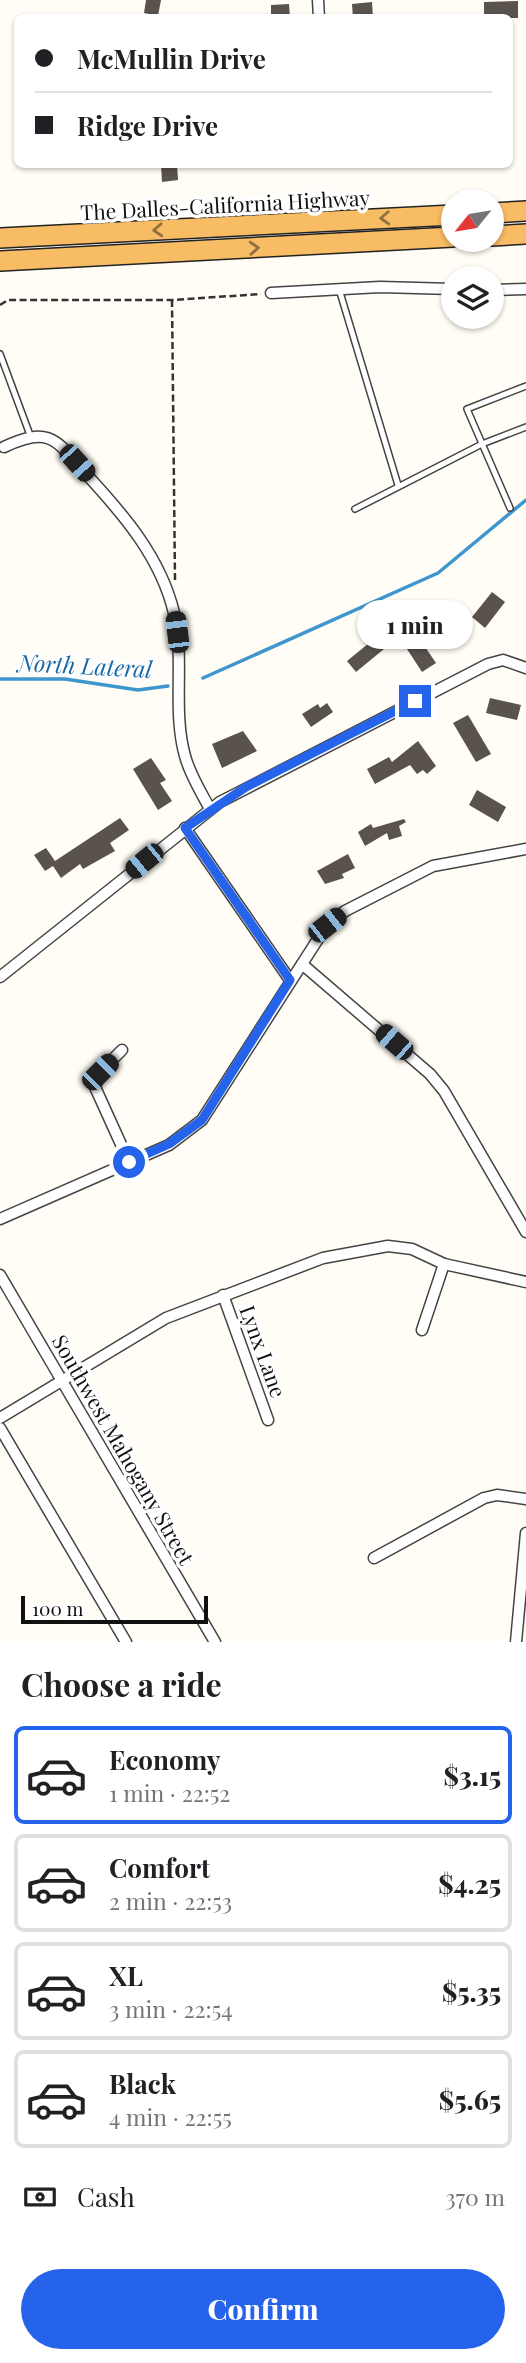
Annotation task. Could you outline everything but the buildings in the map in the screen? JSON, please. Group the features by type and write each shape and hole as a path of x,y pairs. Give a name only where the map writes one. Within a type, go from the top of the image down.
{"highway":[{"path":"504,212 526,211"},
{"name":"The Dalles-California Highway","path":"0,238 441,216"},
{"path":"504,235 526,234"},
{"path":"0,261 441,238"},
{"path":"0,274 112,255"}],"street":[{"path":"271,293 339,289 441,289"},
{"path":"504,290 526,289"},
{"path":"4,447 30,435 44,436 61,445 127,518 152,557 169,593 178,648 183,748 192,777 210,809"},
{"path":"0,977 185,828 246,787 488,664 503,660 526,668"},
{"path":"185,828 290,980"},
{"path":"0,1219 169,1144 202,1120 327,925 345,911 433,866 526,849"},
{"path":"302,964 430,1074 444,1091 526,1232"},
{"path":"122,1050 100,1072 95,1087 129,1162"},
{"path":"0,1418 166,1318 323,1258 388,1246 412,1249 444,1264 526,1282"},
{"path":"422,1331 444,1264"},
{"name":"Southwest Mahogany Street","path":"0,1275 215,1642"},
{"name":"Lynx Lane","path":"223,1295 268,1420"},
{"path":"0,1428 125,1642"},
{"path":"374,1558 484,1498 497,1495 526,1499"},
{"path":"516,1642 526,1533"}],"lane":[{"path":"339,289 398,485"},
{"path":"0,354 30,435"},
{"path":"510,508 467,409 526,386"},
{"path":"355,509 482,444 526,427"}],"path":[{"path":"0,305 8,300 172,300 271,293"},
{"path":"169,593 175,579 172,300"}],"waterway":[{"name":"North Lateral","path":"203,678 438,573 526,500"},
{"name":"North Lateral","path":"0,679 65,679 138,690 168,686"}],"route":[{"path":"129,1162 185,1135 202,1120 290,980 185,828 246,787 415,701"}]}
